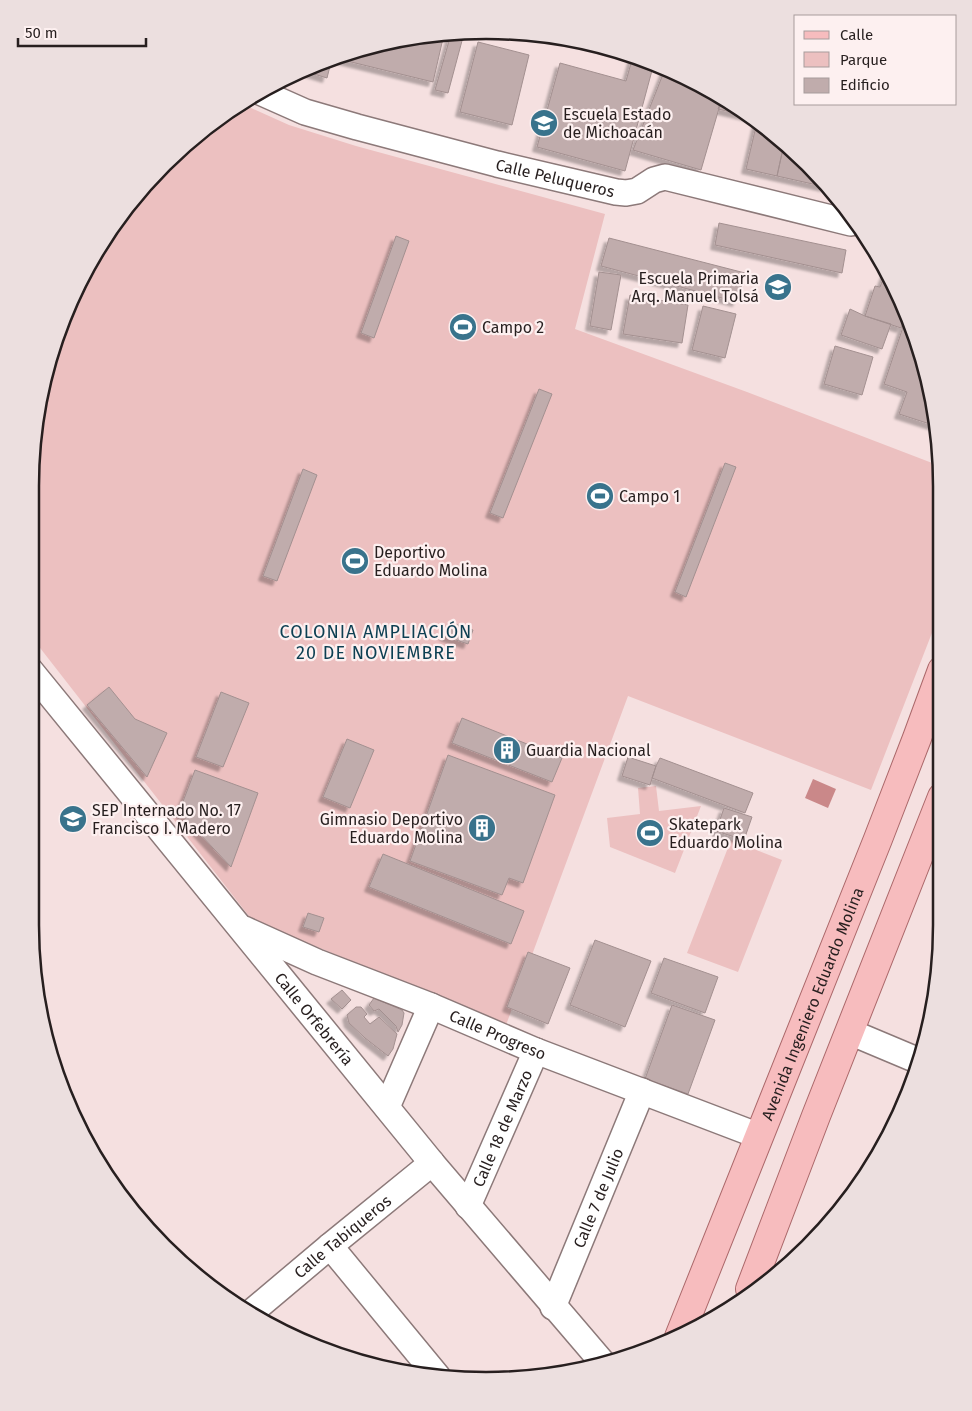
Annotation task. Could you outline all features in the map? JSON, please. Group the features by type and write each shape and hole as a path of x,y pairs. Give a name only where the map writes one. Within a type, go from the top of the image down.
{"main road":[{"name":"Avenida Ingeniero Eduardo Molina","path":"683,1326 889,812 933,694"},
{"path":"752,1284 933,820"}],"street":[{"name":"Calle Peluqueros","path":"268,96 305,112 366,130 616,192 636,191 654,180 665,176 846,221"},
{"name":"Calle Orfebrería","path":"39,681 432,1163 599,1358"},
{"name":"Calle Progreso","path":"240,927 317,962 431,1006 536,1051 759,1136"},
{"path":"387,1107 431,1006"},
{"path":"850,1032 913,1058"},
{"name":"Calle 18 de Marzo","path":"468,1206 536,1051"},
{"name":"Calle 7 de Julio","path":"554,1306 642,1091"},
{"name":"Calle Tabiqueros","path":"256,1308 432,1163"},
{"path":"330,1246 431,1368"}],"green space":[{"name":"Deportivo Eduardo Molina","path":"249,107 289,125 356,146 605,214 575,329 932,463 933,630 871,790 628,696 506,1025 252,920 39,647 40,457 47,399 62,342 85,288 99,262 131,214 150,191 191,150 238,114"},
{"name":"Skatepark Eduardo Molina","path":"656,786 659,811 701,806 675,873 610,847 607,818 640,814 638,788"},
{"path":"731,840 782,860 738,972 687,953"}],"shaded area":[{"path":"813,779 836,789 828,808 805,798"}],"building":[{"path":"462,40 448,93 435,90 449,41"},
{"path":"442,42 433,82 346,61 399,47"},
{"path":"478,42 529,55 512,125 460,112"},
{"path":"631,62 652,71 625,171 537,147 560,63 626,81"},
{"path":"330,67 327,78 313,74"},
{"path":"662,75 720,105 701,170 633,150"},
{"path":"719,105 731,112 718,109"},
{"path":"755,129 782,151 777,176 746,169"},
{"path":"782,151 816,185 777,176"},
{"path":"719,223 846,250 842,273 715,245"},
{"path":"396,236 409,241 374,338 361,333"},
{"path":"609,238 745,273 737,302 601,266"},
{"path":"599,272 621,275 611,330 590,326"},
{"path":"883,280 903,324 901,328 865,316 875,286 880,287"},
{"path":"630,295 688,305 682,343 623,334"},
{"path":"703,306 736,314 725,358 692,350"},
{"path":"850,309 891,324 882,349 841,335"},
{"path":"903,326 918,370 928,424 899,414 907,392 884,384"},
{"path":"835,346 873,357 862,395 824,384"},
{"path":"539,389 552,394 503,518 490,513"},
{"path":"725,463 736,467 686,597 675,592"},
{"path":"303,469 317,475 277,581 263,576"},
{"path":"449,622 473,630 468,644 444,636"},
{"path":"109,687 135,719 167,733 147,777 87,705"},
{"path":"221,692 249,703 223,767 196,757"},
{"name":"Guardia Nacional","path":"462,718 562,758 552,782 452,743"},
{"path":"347,739 374,750 350,808 323,797"},
{"name":"Gimnasio Deportivo Eduardo Molina","path":"448,755 555,795 523,883 509,878 502,895 410,861"},
{"path":"628,757 656,766 650,785 622,776"},
{"path":"660,758 753,793 745,813 652,778"},
{"path":"195,770 258,793 231,867 179,812"},
{"path":"724,808 752,817 744,840 716,831"},
{"path":"383,854 524,911 511,944 369,887"},
{"path":"308,913 324,918 319,932 303,927"},
{"path":"595,940 651,961 625,1027 570,1005"},
{"path":"528,952 570,968 548,1024 507,1007"},
{"path":"664,958 718,977 705,1013 651,993"},
{"path":"342,990 351,1000 342,1009 331,999"},
{"path":"374,998 402,1010 404,1013 402,1025 398,1032 396,1026 379,1009 374,1011 369,1005"},
{"path":"672,1005 715,1020 688,1094 645,1079"},
{"path":"356,1007 361,1007 367,1014 364,1017 370,1024 379,1017 397,1034 393,1049 388,1056 349,1023 347,1015"}],"place":[{"name":"Escuela Estado de Michoacán","path":"544,123"},
{"name":"Escuela Primaria Arq. Manuel Tolsá","path":"778,287"},
{"name":"Campo 2","path":"463,327"},
{"name":"Campo 1","path":"600,496"},
{"name":"Deportivo Eduardo Molina","path":"355,561"},
{"name":"Guardia Nacional","path":"507,750"},
{"name":"SEP Internado No. 17 Francisco I. Madero","path":"73,819"},
{"name":"Gimnasio Deportivo Eduardo Molina","path":"482,828"},
{"name":"Skatepark Eduardo Molina","path":"650,833"}],"district":[{"name":"COLONIA AMPLIACIÓN 20 DE NOVIEMBRE","path":"376,642"}]}
